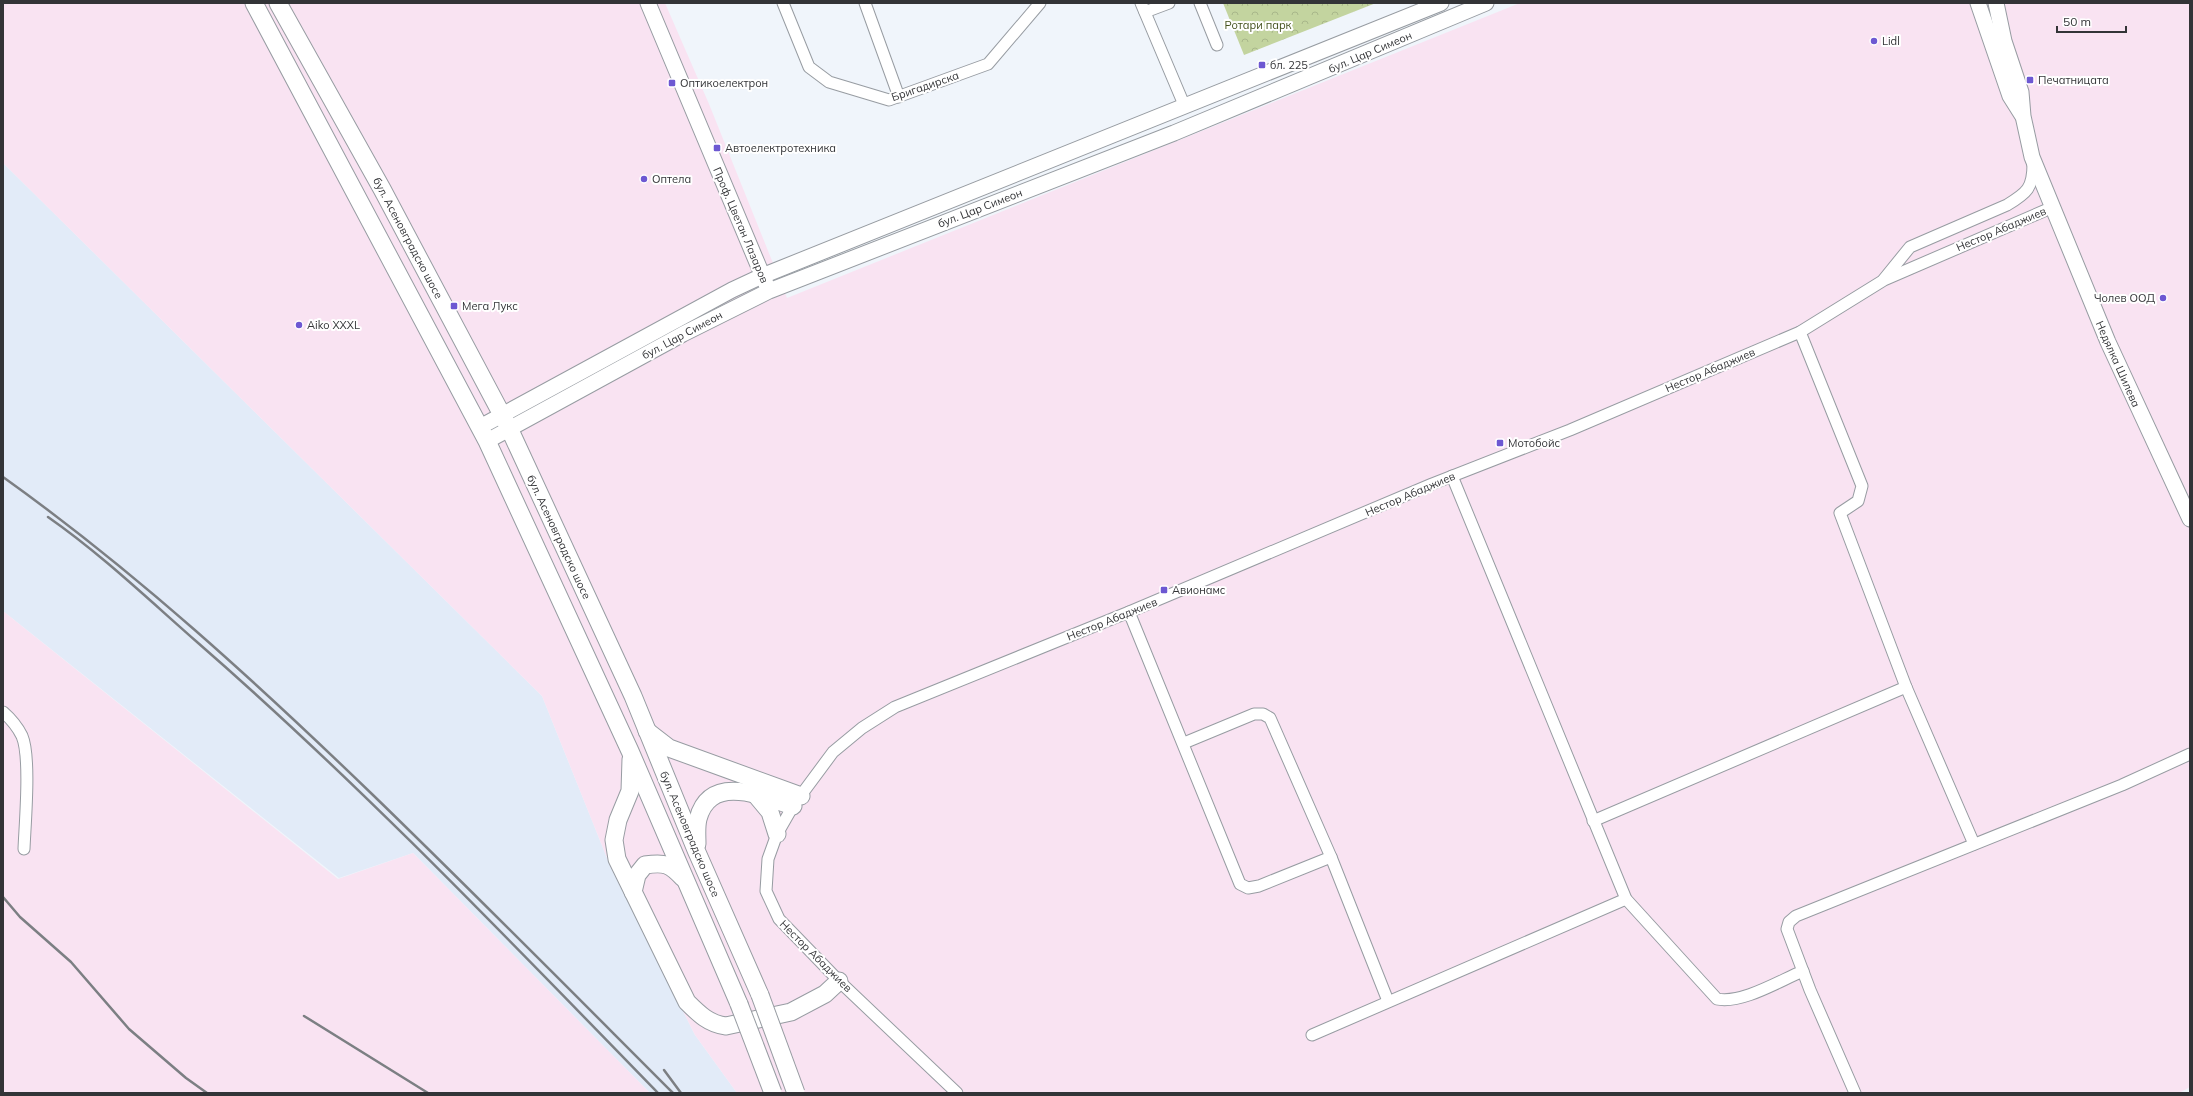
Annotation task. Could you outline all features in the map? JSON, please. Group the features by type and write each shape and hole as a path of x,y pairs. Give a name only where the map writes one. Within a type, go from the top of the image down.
{"main road":[{"name":"бул. Асеновградско шосе","path":"254,3 483,434 630,751 739,1004 773,1093"},
{"name":"бул. Асеновградско шосе","path":"278,3 382,189 506,422 646,730 696,850 760,995 796,1093"},
{"name":"Проф. Цветан Лазаров","path":"648,3 769,291"},
{"name":"бул. Цар Симеон","path":"506,422 725,293 762,276 1441,3"},
{"name":"бул. Цар Симеон","path":"483,434 769,291 1174,133 1486,3"},
{"name":"Недялка Шилева","path":"1978,3 2010,96 2023,116"},
{"name":"Недялка Шилева","path":"1996,3 2004,41 2021,92 2023,116 2032,158 2114,355 2190,519"},
{"path":"646,730 669,748 797,801"},
{"path":"630,751 630,791 618,820 614,840 617,859 687,1002 706,1020 716,1025 726,1026 791,1012 825,994 839,980"},
{"path":"696,850 698,820 707,800 720,792 742,791 797,801"},
{"path":"755,794 770,812 777,834"},
{"path":"633,892 637,875 646,865 658,863 672,866 686,881"}],"street":[{"name":"Бригадирска","path":"783,3 809,67 829,82 889,100 988,64 1040,3"},
{"path":"865,3 899,97"},
{"path":"1169,3 1143,8 1185,107"},
{"path":"1200,3 1217,45"},
{"name":"Нестор Абаджиев","path":"1884,280 1910,247 2021,197 2030,187 2033,175 2032,158"},
{"name":"Нестор Абаджиев","path":"957,1093 839,980 779,919 766,892 768,859 777,834 797,801 833,752 862,728 895,707 1129,612 1452,476 1570,430 1800,332 1884,280 2053,207"},
{"path":"1800,332 1862,486 1858,501 1840,513 1906,687 1974,844"},
{"path":"1452,476 1593,822 1626,899 1717,998 1727,1001 1739,998 1803,971"},
{"path":"1129,612 1184,743 1240,884 1248,888 1260,886 1331,857"},
{"path":"1593,822 1906,687"},
{"path":"3,712 14,722 20,732 26,755 24,849"},
{"path":"1184,743 1254,714 1263,714 1270,718 1331,857 1388,1001"},
{"path":"1855,1093 1803,971 1787,929 1789,922 1796,916 2122,785 2190,754"},
{"path":"1312,1035 1626,899"}],"shaded area":[{"path":"3,3 665,3 709,104 787,298 1520,3 2190,3 2190,1087 2179,1093 737,1093 695,1035 611,868 542,696 3,163"},
{"path":"3,163 542,696 611,868 695,1035 737,1093 650,1093 413,853 339,878 3,611"},
{"path":"3,611 338,879 413,853 650,1093 3,1093"}],"green space":[{"name":"Ротари парк","path":"1223,3 1376,3 1244,55"}],"railway":[{"path":"3,477 101,551 240,670 374,796 673,1093"},
{"path":"48,517 68,531 124,577 316,750 432,863 658,1093"},
{"path":"3,897 20,917 71,962 129,1029 186,1078 207,1093"},
{"path":"304,1016 428,1093"},
{"path":"664,1070 681,1093"}],"place":[{"name":"Lidl","path":"1874,41"},
{"name":"бл. 225","path":"1262,65"},
{"name":"Печатницата","path":"2030,80"},
{"name":"Оптикоелектрон","path":"672,83"},
{"name":"Автоелектротехника","path":"717,148"},
{"name":"Оптела","path":"644,179"},
{"name":"Чолев ООД","path":"2163,298"},
{"name":"Мега Лукс","path":"454,306"},
{"name":"Aiko XXXL","path":"299,325"},
{"name":"Мотобойс","path":"1500,443"},
{"name":"Авионамс","path":"1164,590"}]}
